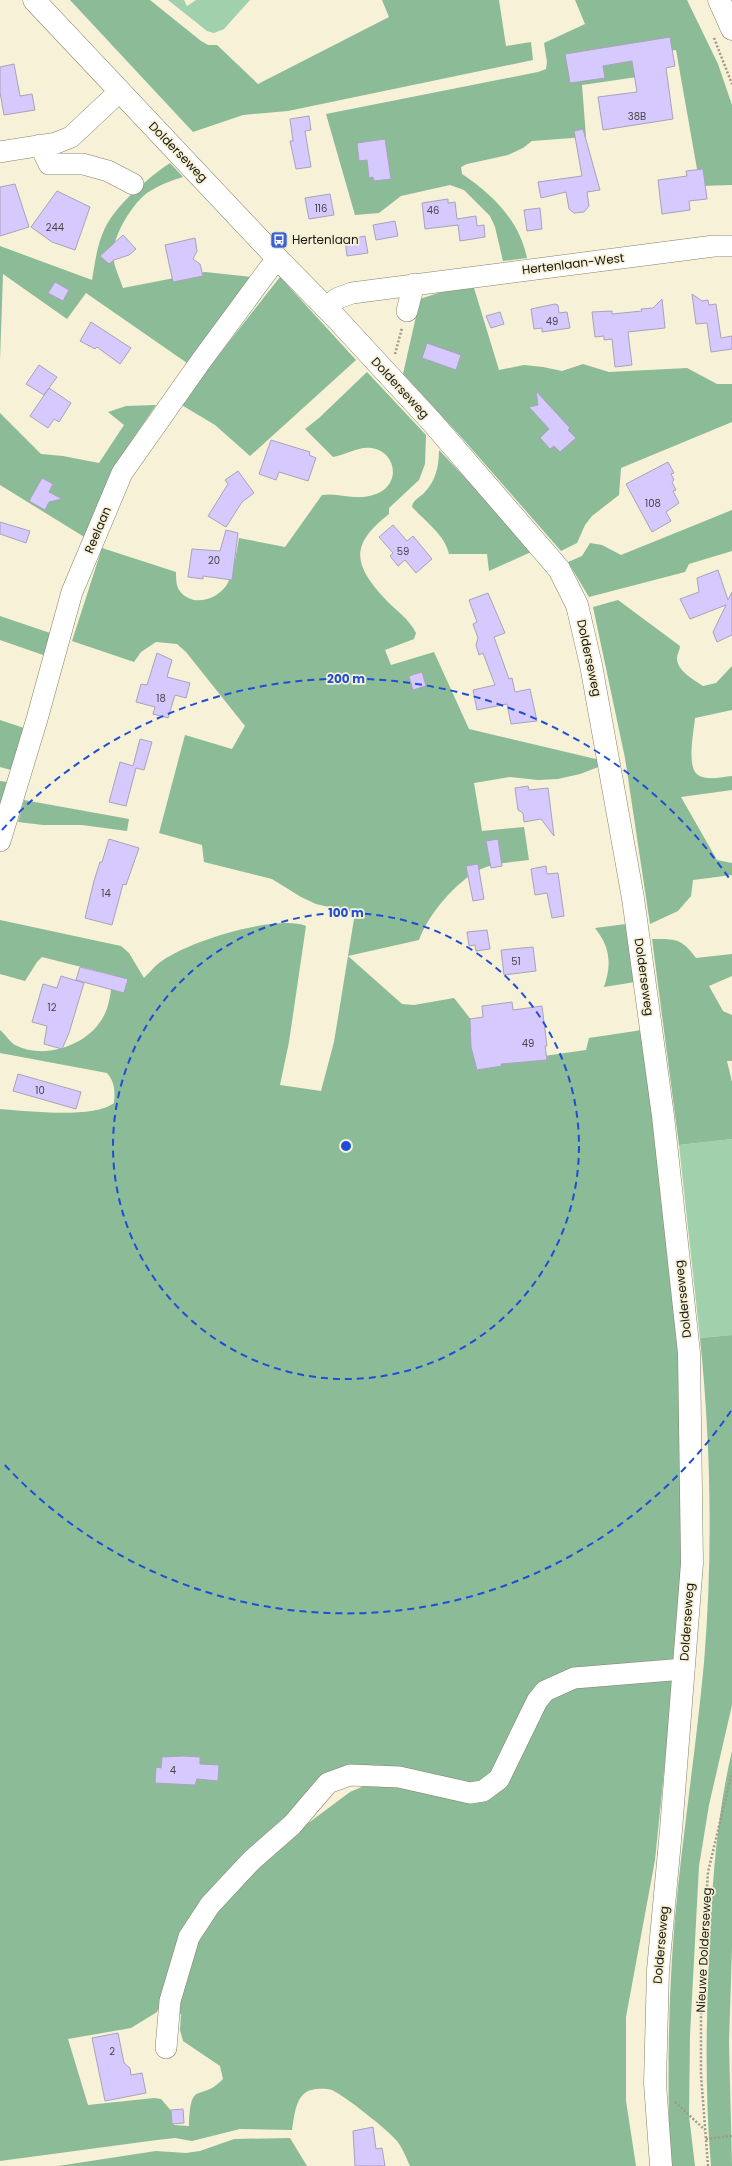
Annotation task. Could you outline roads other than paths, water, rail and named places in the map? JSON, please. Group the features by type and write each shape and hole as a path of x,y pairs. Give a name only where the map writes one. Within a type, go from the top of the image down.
{"main road":[{"name":"Dolderseweg","path":"34,0 277,258 326,307 432,422 559,569 577,605 591,665 633,898 663,1116 689,1353 692,1563 658,1970 655,2084 661,2166"},
{"path":"719,0 723,32"}],"street":[{"path":"0,152 40,145 71,137 120,91"},
{"path":"40,145 50,164 83,164 108,171 133,184"},
{"name":"Hertenlaan-West","path":"326,307 338,298 352,292 714,246 732,246"},
{"name":"Reelaan","path":"0,842 37,719 72,592 122,473 201,361 277,258"},
{"path":"407,311 414,284"},
{"path":"166,2048 170,2001 189,1937 210,1905 252,1860 292,1825 328,1783 350,1775 399,1777 470,1793 483,1791 499,1779 533,1707 545,1692 574,1678 684,1669"}],"place":[{"name":"Hertenlaan","path":"279,240"}]}
